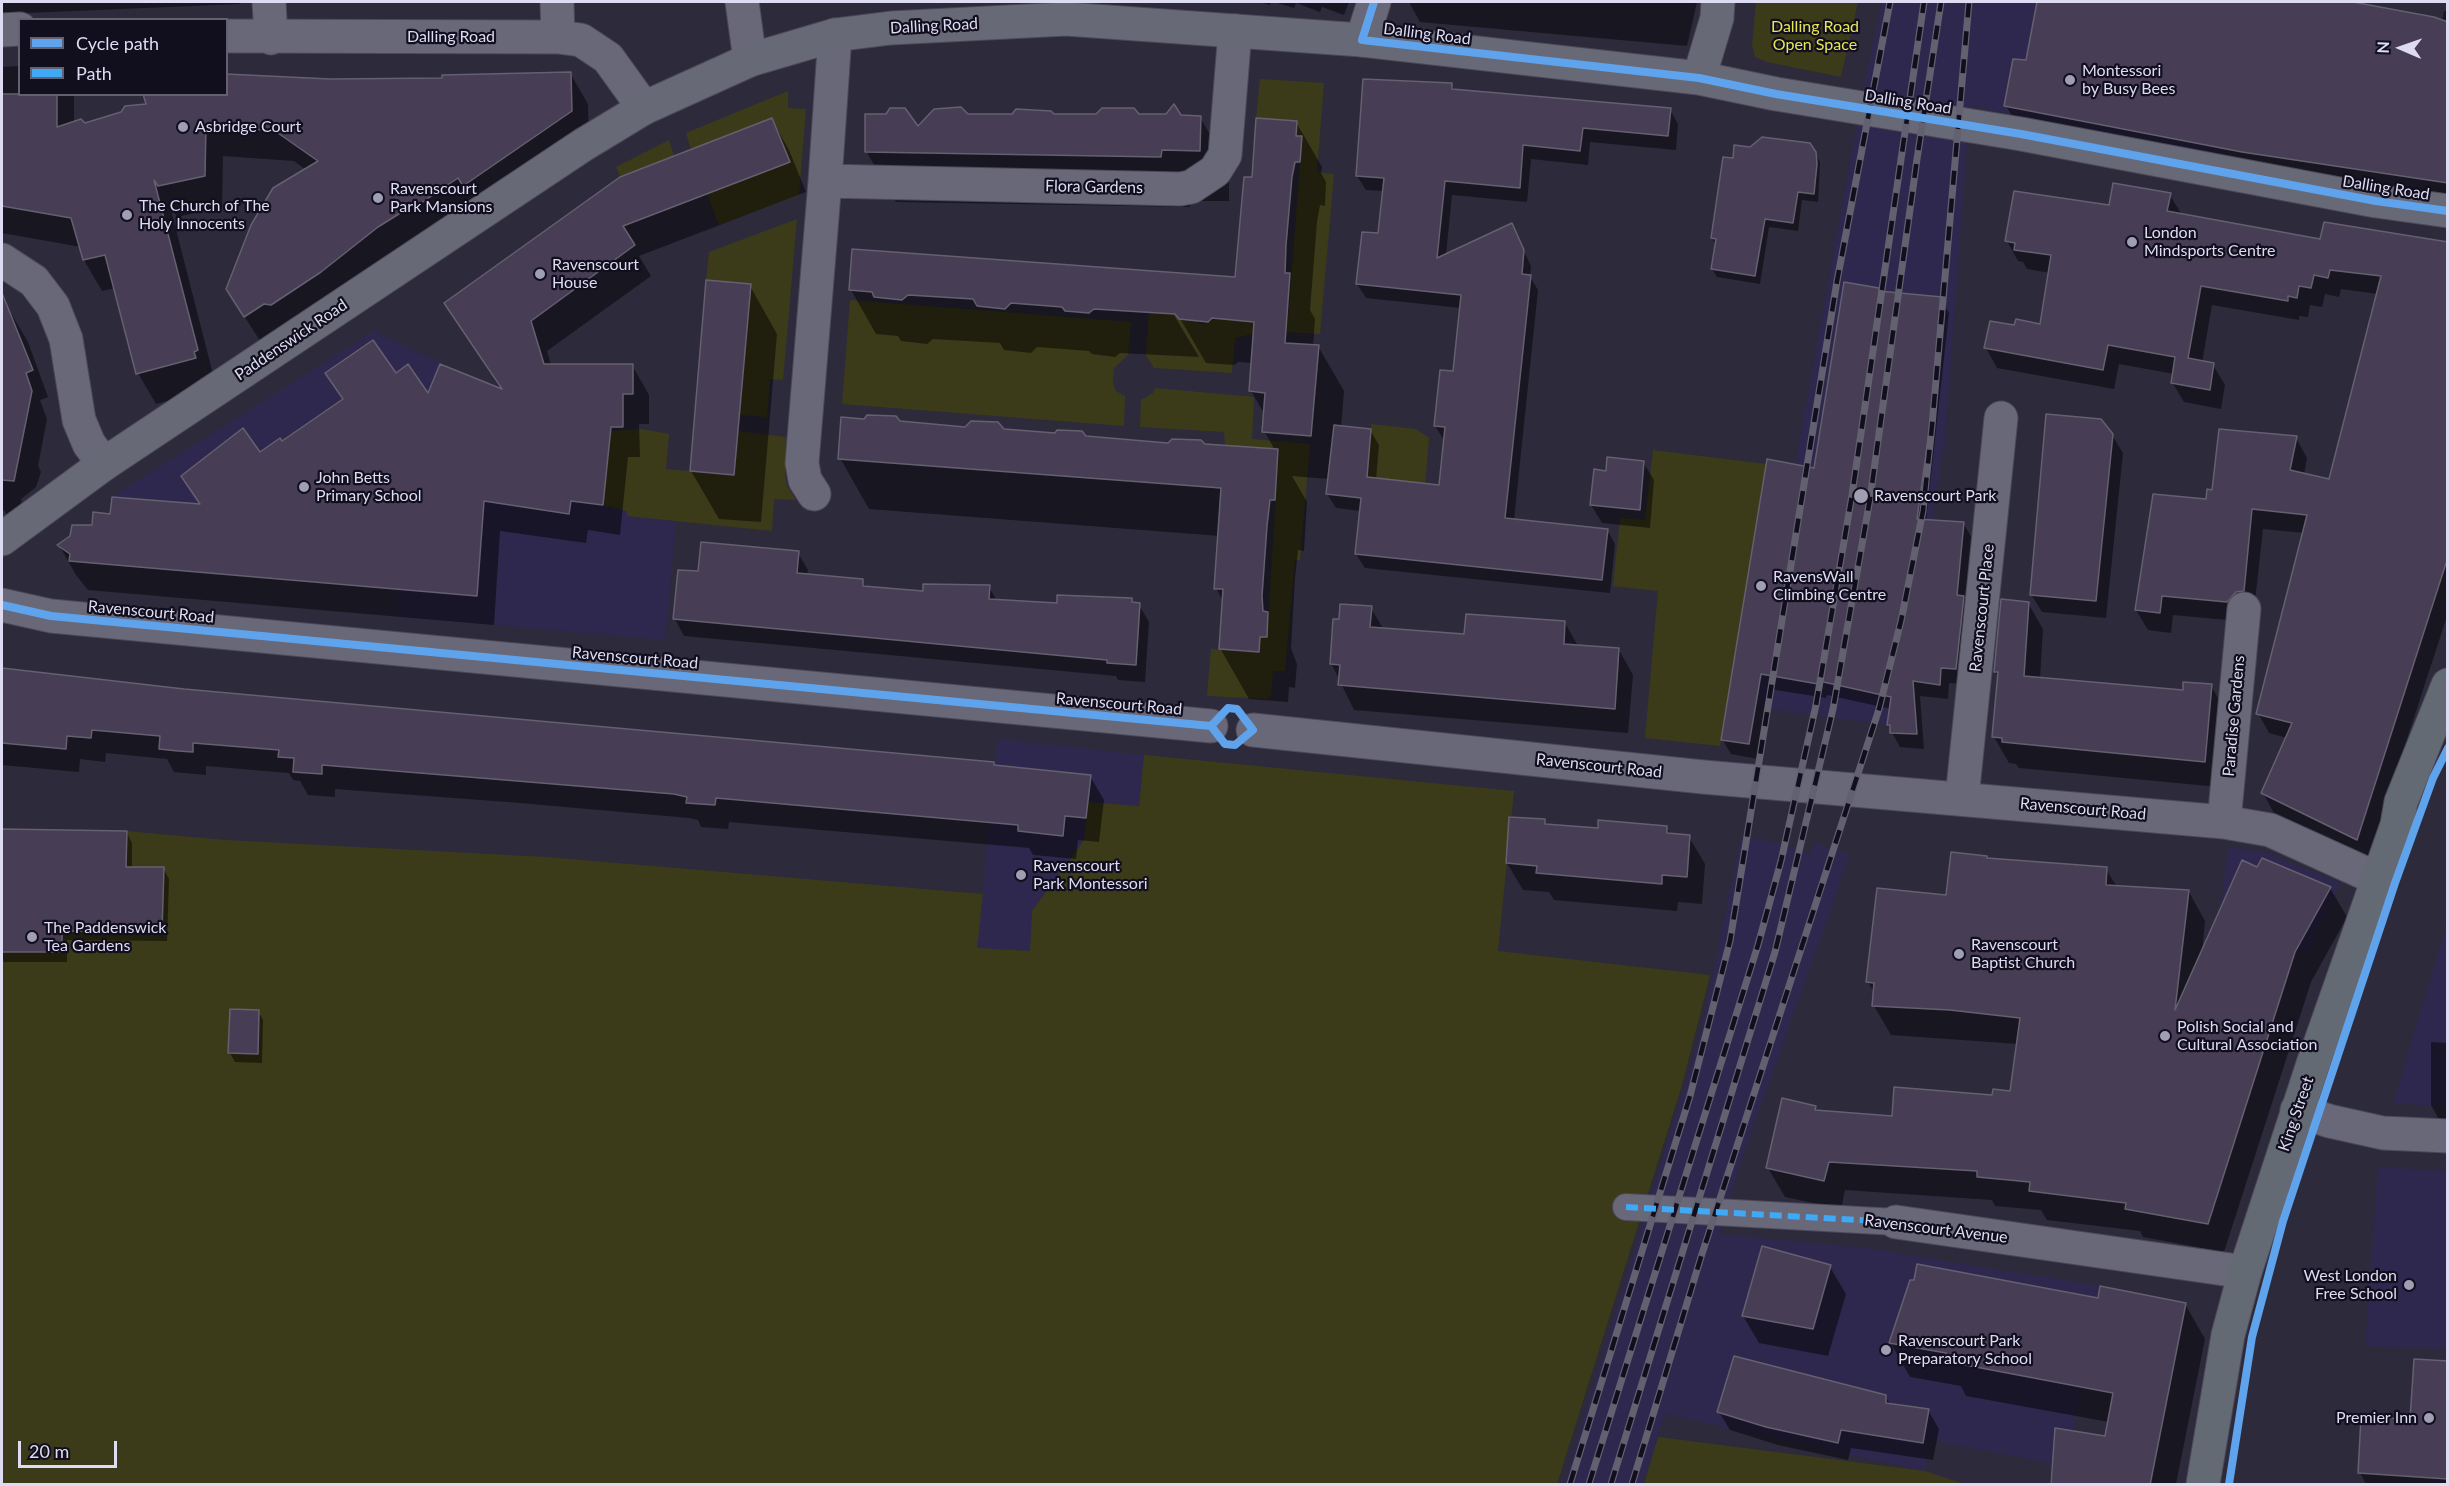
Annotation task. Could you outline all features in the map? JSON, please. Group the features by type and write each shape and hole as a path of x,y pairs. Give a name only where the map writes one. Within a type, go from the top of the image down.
{"main road":[{"path":"1699,78 1717,18 1718,2"},
{"name":"Dalling Road","path":"583,146 644,108 750,60 835,35 1070,10 1235,31 1362,40 1699,78 1776,94 2020,134 2376,201 2448,211"},
{"name":"Paddenswick Road","path":"2,539 104,464 583,146"},
{"name":"King Street","path":"2203,1485 2228,1335 2245,1272 2297,1110 2397,825 2401,802 2448,685"}],"street":[{"path":"269,2 271,38"},
{"path":"557,2 558,37"},
{"path":"742,2 750,60"},
{"path":"1362,40 1374,2"},
{"path":"2,30 18,29"},
{"name":"Flora Gardens","path":"825,181 1180,189 1191,187 1215,171 1225,155 1235,31"},
{"path":"814,494 805,480 802,463 835,35"},
{"name":"Dalling Road","path":"228,36 558,37 581,40 595,47 608,58 644,108"},
{"path":"2,260 34,281 53,306 66,339 79,420 89,444 104,464"},
{"name":"Ravenscourt Place","path":"1962,798 2001,418"},
{"name":"Ravenscourt Road","path":"2,605 63,617 1211,726"},
{"name":"Paradise Gardens","path":"2224,822 2244,609"},
{"name":"Ravenscourt Road","path":"1253,730 1704,777 2224,822 2270,830 2378,879"},
{"path":"2297,1110 2329,1121 2383,1132 2448,1136"},
{"name":"Ravenscourt Avenue","path":"1626,1207 1896,1222 2245,1272"}],"shaded area":[{"path":"1882,2 2105,2 2093,64 2235,52 2221,154 1970,106 1945,439 1927,551 1887,725 1756,707 1795,465 1865,80"},
{"name":"John Betts Primary School","path":"374,331 457,371 418,478 603,505 627,511 627,516 676,521 665,640 397,616 403,521 112,497"},
{"name":"Ravenscourt Park Montessori","path":"997,739 1144,755 1139,806 1088,802 1084,840 1032,911 1031,951 977,949"},
{"path":"1741,837 1772,841 1811,854 1814,843 1850,855 1742,1159 1719,1234 1866,1248 2100,1286 2066,1466 1930,1440 1925,1471 1665,1414 1643,1484 1564,1484 1701,1031"},
{"path":"2228,847 2268,853 2340,883 2306,953 2216,944"},
{"path":"2447,923 2447,1107 2393,1103 2421,1010"},
{"name":"West London Free School","path":"2378,1167 2447,1171 2447,1349 2365,1346"}],"green space":[{"name":"Dalling Road Open Space","path":"1756,2 1858,2 1841,77 1767,62 1755,57 1752,45"},
{"path":"1260,79 1324,83 1317,172 1334,174 1320,334 1264,331 1235,338 1232,373 1154,368 1146,355 1149,312 1195,316 1197,323 1205,324 1212,318 1232,320 1232,315 1288,321 1302,137 1296,136 1297,121 1256,118"},
{"path":"788,91 788,108 806,109 799,195 719,225 707,194 790,161 772,118 691,149 686,133"},
{"path":"669,140 674,156 620,176 616,167"},
{"path":"797,219 783,380 770,379 767,417 739,415 751,285 706,280 709,252"},
{"path":"850,300 1131,322 1128,355 1114,368 1113,383 1116,391 1125,396 1124,426 842,404"},
{"path":"1155,388 1254,397 1252,439 1310,444 1300,560 1295,560 1285,671 1273,671 1271,695 1267,699 1207,696 1211,649 1259,652 1260,637 1267,637 1279,449 1225,445 1224,432 1140,427 1141,400 1153,393"},
{"path":"1371,424 1416,429 1429,438 1423,509 1365,503"},
{"path":"641,429 669,434 666,469 734,475 738,431 786,437 785,475 787,486 796,500 774,499 772,531 627,516 627,511 603,505 611,431"},
{"path":"1653,450 1766,464 1720,746 1645,738 1658,591 1613,586 1620,518 1645,520"},
{"path":"1144,755 1514,791 1498,951 1710,975 1682,1085 1557,1484 2,1484 2,829 127,831 225,840 546,857 983,894 977,948 1030,951 1032,911 1084,840 1088,802 1139,806"},
{"path":"1658,1437 1925,1471 1964,1484 1644,1484"}],"building":[{"path":"2037,2 2353,2 2434,17 2448,22 2448,183 2242,152 2004,106 2013,59 2026,60"},
{"path":"571,72 572,111 463,186 458,178 414,208 410,207 378,227 321,272 271,305 264,304 244,317 226,289 251,225 273,188 318,161 275,131 206,125 205,176 158,186 154,180 198,350 194,352 196,358 136,374 105,255 83,260 71,218 2,206 2,94 57,96 57,127 81,119 85,123 121,112 125,106 146,104 144,96 228,96 228,74 330,79 442,78 442,75"},
{"path":"1363,79 1452,83 1452,89 1671,108 1668,136 1583,128 1580,151 1523,145 1520,188 1445,181 1437,258 1512,223 1524,250 1522,274 1531,275 1505,518 1608,529 1602,580 1355,554 1361,498 1326,494 1334,425 1371,429 1367,477 1439,485 1445,427 1434,426 1440,370 1453,371 1461,295 1356,284 1362,232 1378,233 1384,178 1356,176"},
{"path":"1174,104 1181,115 1201,116 1200,151 1162,150 1161,157 865,152 865,114 886,114 890,108 905,108 918,126 934,109 961,107 968,114 1012,114 1016,109 1051,111 1054,114 1096,114 1102,108 1134,108 1139,114 1166,114"},
{"path":"772,118 790,162 623,226 635,245 531,321 544,364 633,364 633,394 623,394 623,427 611,427 603,505 571,501 569,514 484,501 477,596 69,561 70,554 57,545 70,536 72,525 92,525 93,512 110,514 112,497 200,504 181,476 243,428 260,452 280,438 282,441 343,399 325,373 373,340 396,373 408,364 428,393 440,364 502,389 444,303 620,177"},
{"path":"1256,118 1297,121 1296,136 1302,136 1300,162 1295,162 1292,177 1286,245 1285,273 1290,273 1285,343 1319,345 1311,436 1262,432 1265,393 1249,391 1254,322 1212,318 1208,322 1179,319 1175,314 1094,309 1089,313 1065,311 1062,307 1011,303 1005,309 977,306 973,299 908,295 902,300 874,297 872,292 849,290 852,249 1235,277 1244,177 1252,177"},
{"path":"1762,137 1810,143 1816,152 1817,164 1814,194 1798,192 1793,223 1765,219 1755,276 1711,269 1716,239 1711,238 1723,157 1733,158 1734,145 1750,147"},
{"path":"2113,183 2171,193 2167,211 2320,239 2324,222 2448,242 2448,557 2357,840 2261,793 2292,723 2256,714 2307,515 2252,509 2244,591 2236,592 2227,602 2162,596 2160,613 2135,610 2153,494 2206,499 2207,489 2212,490 2219,429 2297,436 2290,470 2329,479 2381,276 2330,270 2328,278 2314,275 2311,288 2299,286 2297,298 2288,296 2288,301 2201,286 2188,358 2214,363 2210,390 2171,383 2175,357 2108,345 2103,370 1984,348 1990,321 2014,325 2016,319 2040,324 2051,255 2014,250 2015,243 2005,241 2014,191 2109,205"},
{"path":"706,280 751,284 734,475 690,471"},
{"path":"1844,282 1879,288 1879,291 1942,297 1930,425 1917,519 1964,522 1957,595 1964,596 1956,669 1941,668 1940,685 1913,681 1917,734 1890,733 1890,725 1887,725 1891,697 1819,681 1818,684 1761,674 1749,744 1721,740 1767,459 1814,468"},
{"path":"2,293 33,370 26,373 32,391 14,481 2,480"},
{"path":"2046,414 2101,419 2113,434 2096,601 2030,595"},
{"path":"867,415 896,416 900,421 965,427 971,421 998,422 1004,429 1055,433 1057,430 1082,431 1086,436 1168,443 1172,439 1201,440 1205,444 1278,449 1275,500 1270,500 1267,526 1262,596 1263,611 1268,612 1267,637 1260,637 1259,652 1219,649 1223,589 1214,589 1221,488 838,459 841,417 864,419"},
{"path":"1607,457 1644,461 1640,510 1590,505 1594,469 1606,471"},
{"path":"701,542 799,551 797,573 863,579 863,586 923,591 923,584 990,585 989,599 1057,603 1057,595 1132,598 1132,602 1140,603 1136,665 1107,663 1107,660 673,619 678,570 698,571"},
{"path":"2001,599 2029,602 2024,676 2183,690 2183,682 2212,684 2205,762 2002,742 2002,738 1992,737 1998,672 1994,672"},
{"path":"1340,604 1372,606 1370,627 1464,634 1466,614 1565,621 1564,644 1619,648 1615,709 1338,685 1340,665 1330,664 1333,619 1339,619"},
{"path":"2,668 184,689 994,762 994,765 1091,775 1086,818 1065,816 1063,836 1018,831 1018,825 716,798 715,805 686,803 687,797 674,794 322,765 322,774 293,772 294,758 278,757 279,750 193,743 193,752 159,749 160,736 92,730 91,738 67,736 66,749 2,743"},
{"path":"1509,817 1545,819 1545,824 1598,828 1598,820 1667,826 1667,833 1690,835 1687,877 1662,875 1662,884 1536,873 1537,866 1506,863"},
{"path":"2,829 127,831 126,867 164,867 162,932 62,931 62,952 2,952"},
{"path":"1951,852 1987,856 1987,858 2107,867 2106,885 2189,890 2175,1010 2242,860 2257,867 2262,858 2331,887 2295,952 2208,1224 2125,1209 2126,1203 2029,1191 2030,1182 1977,1177 1977,1171 1829,1162 1824,1181 1766,1168 1782,1098 1816,1106 1815,1110 1892,1116 1894,1087 1992,1095 1993,1089 2010,1091 2020,1018 1950,1010 1872,1006 1874,983 1866,982 1877,888 1946,895"},
{"path":"230,1009 259,1010 258,1054 228,1053"},
{"path":"1762,1246 1831,1265 1813,1329 1742,1316"},
{"path":"1917,1264 2098,1298 2100,1286 2186,1303 2150,1485 2051,1485 2055,1428 2105,1436 2113,1393 1944,1361 1946,1353 1889,1343 1910,1280 1914,1280"},
{"path":"1734,1356 1886,1395 1886,1403 1929,1409 1923,1443 1841,1430 1838,1443 1766,1427 1717,1412"},
{"name":"Premier Inn","path":"2414,1359 2448,1361 2448,1479 2358,1473 2361,1417 2410,1419"}],"railway":[{"path":"1570,1484 1690,1096 1730,941 1837,281 1890,2"},
{"path":"1589,1484 1758,945 1781,861 1816,705 1852,495 1924,2"},
{"path":"1611,1484 1775,952 1833,709 1870,499 1941,2"},
{"path":"1632,1484 1701,1257 1879,709 1901,621 1923,511 1969,2"}],"marked path":[{"path":"1626,1207 1896,1222"}],"cycle path":[{"path":"1374,2 1362,40 1699,78 1776,94 2021,134 2376,201 2448,211"},
{"path":"2,605 51,616 1211,726 1225,744 1235,745 1253,730 1237,709 1228,708 1211,726"},
{"path":"2229,1484 2252,1337 2283,1221 2395,883 2433,778 2448,748"}],"place":[{"name":"Montessori by Busy Bees","path":"2070,80"},
{"name":"Asbridge Court","path":"183,127"},
{"name":"Ravenscourt Park Mansions","path":"378,198"},
{"name":"The Church of The Holy Innocents","path":"127,215"},
{"name":"London Mindsports Centre","path":"2132,242"},
{"name":"Ravenscourt House","path":"540,274"},
{"name":"John Betts Primary School","path":"304,487"},
{"name":"Ravenscourt Park","path":"1861,496"},
{"name":"RavensWall Climbing Centre","path":"1761,586"},
{"name":"Ravenscourt Park Montessori","path":"1021,875"},
{"name":"The Paddenswick Tea Gardens","path":"32,937"},
{"name":"Ravenscourt Baptist Church","path":"1959,954"},
{"name":"Polish Social and Cultural Association","path":"2165,1036"},
{"name":"West London Free School","path":"2409,1285"},
{"name":"Ravenscourt Park Preparatory School","path":"1886,1350"},
{"name":"Premier Inn","path":"2429,1418"}]}
